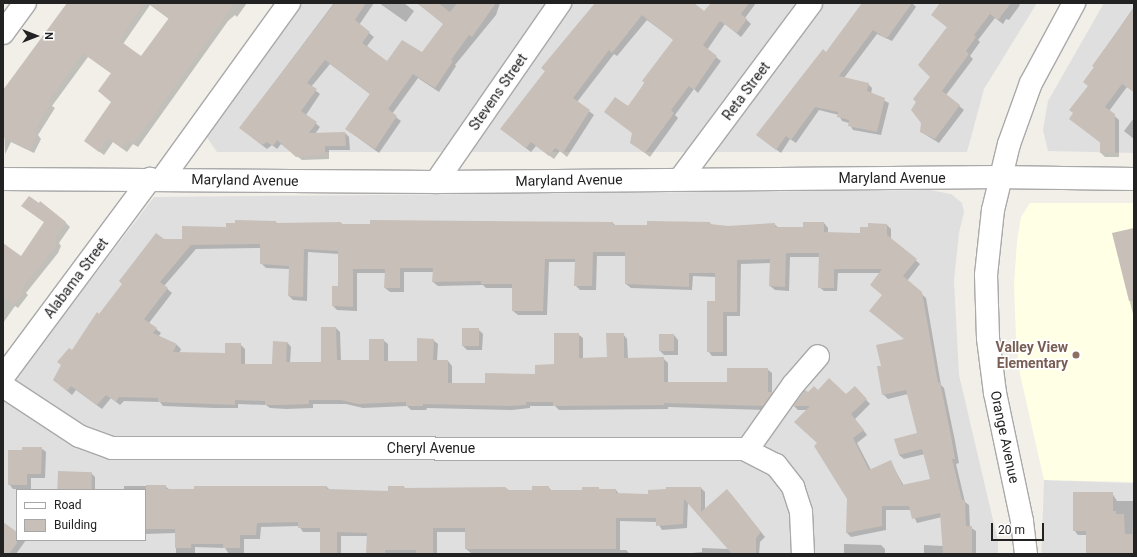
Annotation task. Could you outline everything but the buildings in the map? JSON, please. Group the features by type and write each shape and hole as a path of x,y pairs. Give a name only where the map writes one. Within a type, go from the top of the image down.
{"street":[{"path":"3,33 25,3"},
{"name":"Alabama Street","path":"3,377 156,179 289,3"},
{"name":"Stevens Street","path":"436,182 560,3"},
{"name":"Reta Street","path":"680,179 811,3"},
{"name":"Orange Avenue","path":"1026,554 1022,521 995,393 988,338 986,275 993,210 1009,144 1031,83 1074,3"},
{"name":"Maryland Avenue","path":"3,179 436,182 1001,177 1134,179"},
{"path":"747,450 793,385 818,356"},
{"name":"Cheryl Avenue","path":"3,386 79,436 112,448 730,448 747,450 776,465 793,487 801,512 802,554"}],"shaded area":[{"path":"302,3 1037,3 984,89 967,152 217,152 206,136"},
{"path":"1104,3 1134,3 1134,153 1048,151 1043,130 1048,101"},
{"path":"930,190 951,194 962,203 964,212 959,233 954,281 959,375 998,541 998,554 3,554 3,394 154,197"},
{"name":"Valley View Elementary","path":"1030,203 1134,203 1134,482 1044,480 1020,374 1016,337 1014,286 1017,241 1021,217"},
{"path":"1044,480 1134,483 1131,554 1041,554"}],"place":[{"name":"Valley View Elementary","path":"1076,355"}]}
